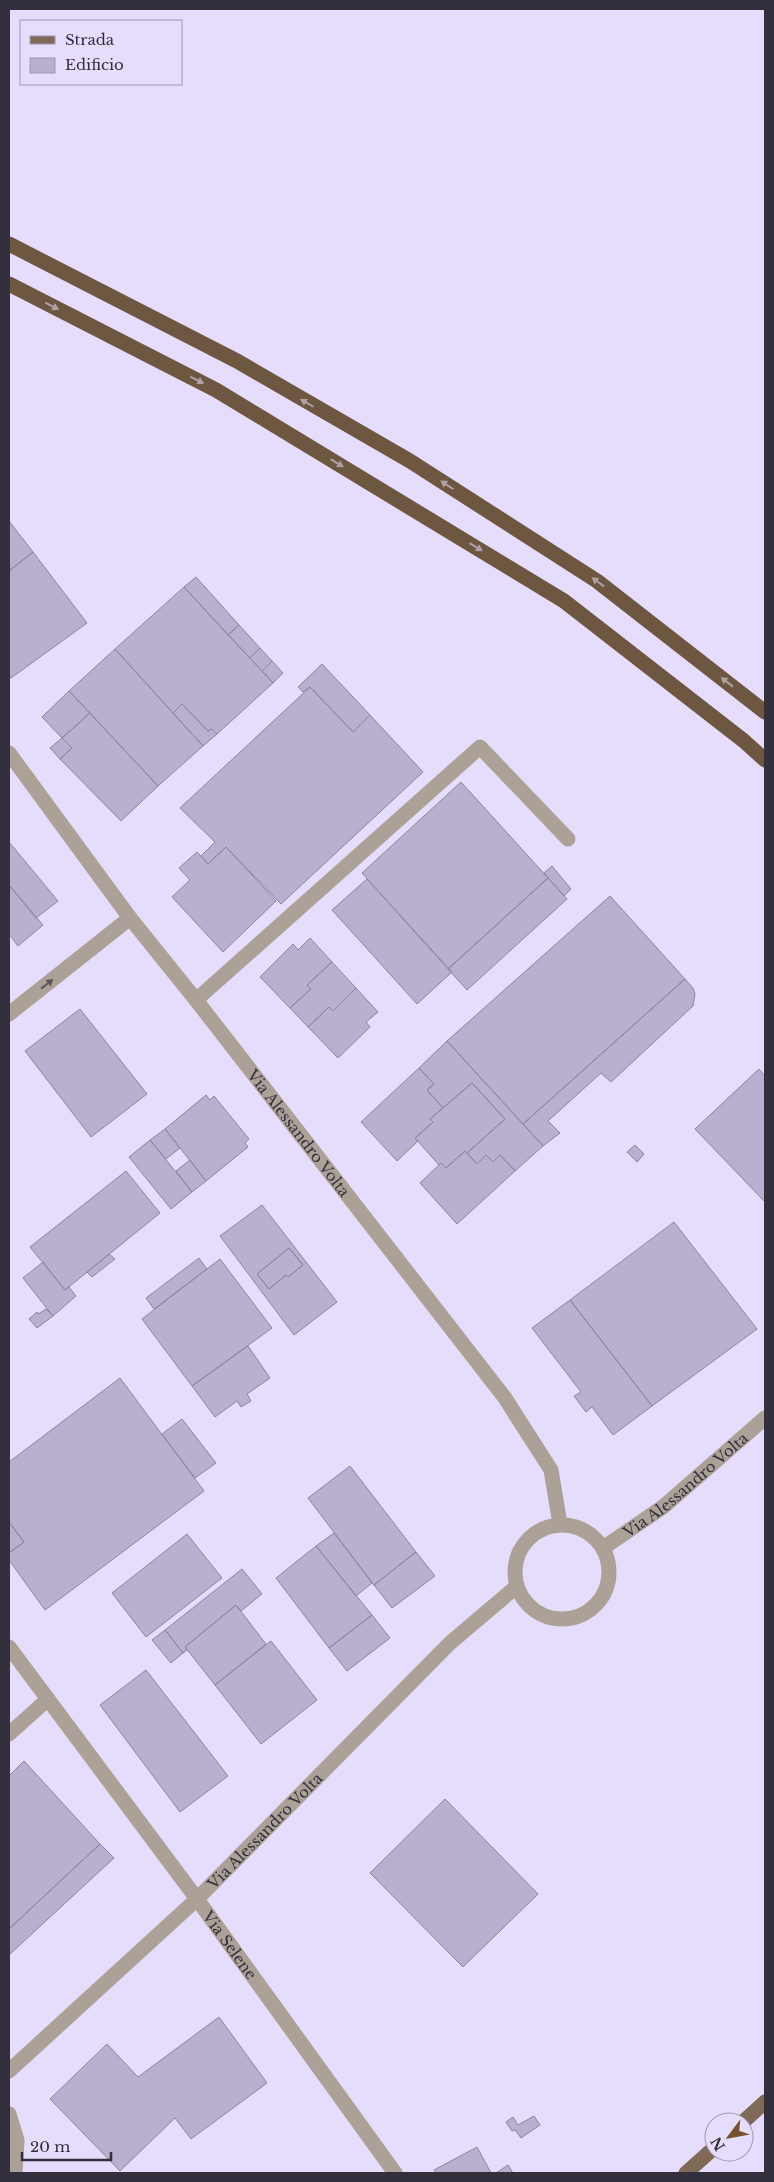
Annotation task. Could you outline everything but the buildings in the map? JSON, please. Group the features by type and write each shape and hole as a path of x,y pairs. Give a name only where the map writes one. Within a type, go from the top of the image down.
{"highway":[{"path":"9,244 237,361 410,461 597,581 765,712"},
{"path":"9,284 216,390 564,601 744,741 765,760"}],"main road":[{"path":"754,2112 765,2102"},
{"path":"686,2173 704,2157"}],"street":[{"path":"196,1000 480,747 568,838"},
{"name":"Via Alessandro Volta","path":"9,753 130,918 196,1000 504,1398 551,1470 560,1524"},
{"path":"9,1014 130,918"},
{"name":"Via Alessandro Volta","path":"603,1548 663,1507 765,1418"},
{"path":"560,1524 573,1525 585,1530 603,1548 609,1563 609,1579 604,1594 594,1607 581,1616 566,1620 550,1618 535,1612 524,1601 516,1586 514,1572 516,1558 523,1544 533,1534 546,1527 560,1524"},
{"name":"Via Alessandro Volta","path":"9,2071 197,1899 450,1643 516,1586"},
{"name":"Via Selene","path":"9,1648 197,1899 395,2173"},
{"path":"9,1734 48,1699"},
{"path":"9,2114 17,2140 15,2173"}]}
